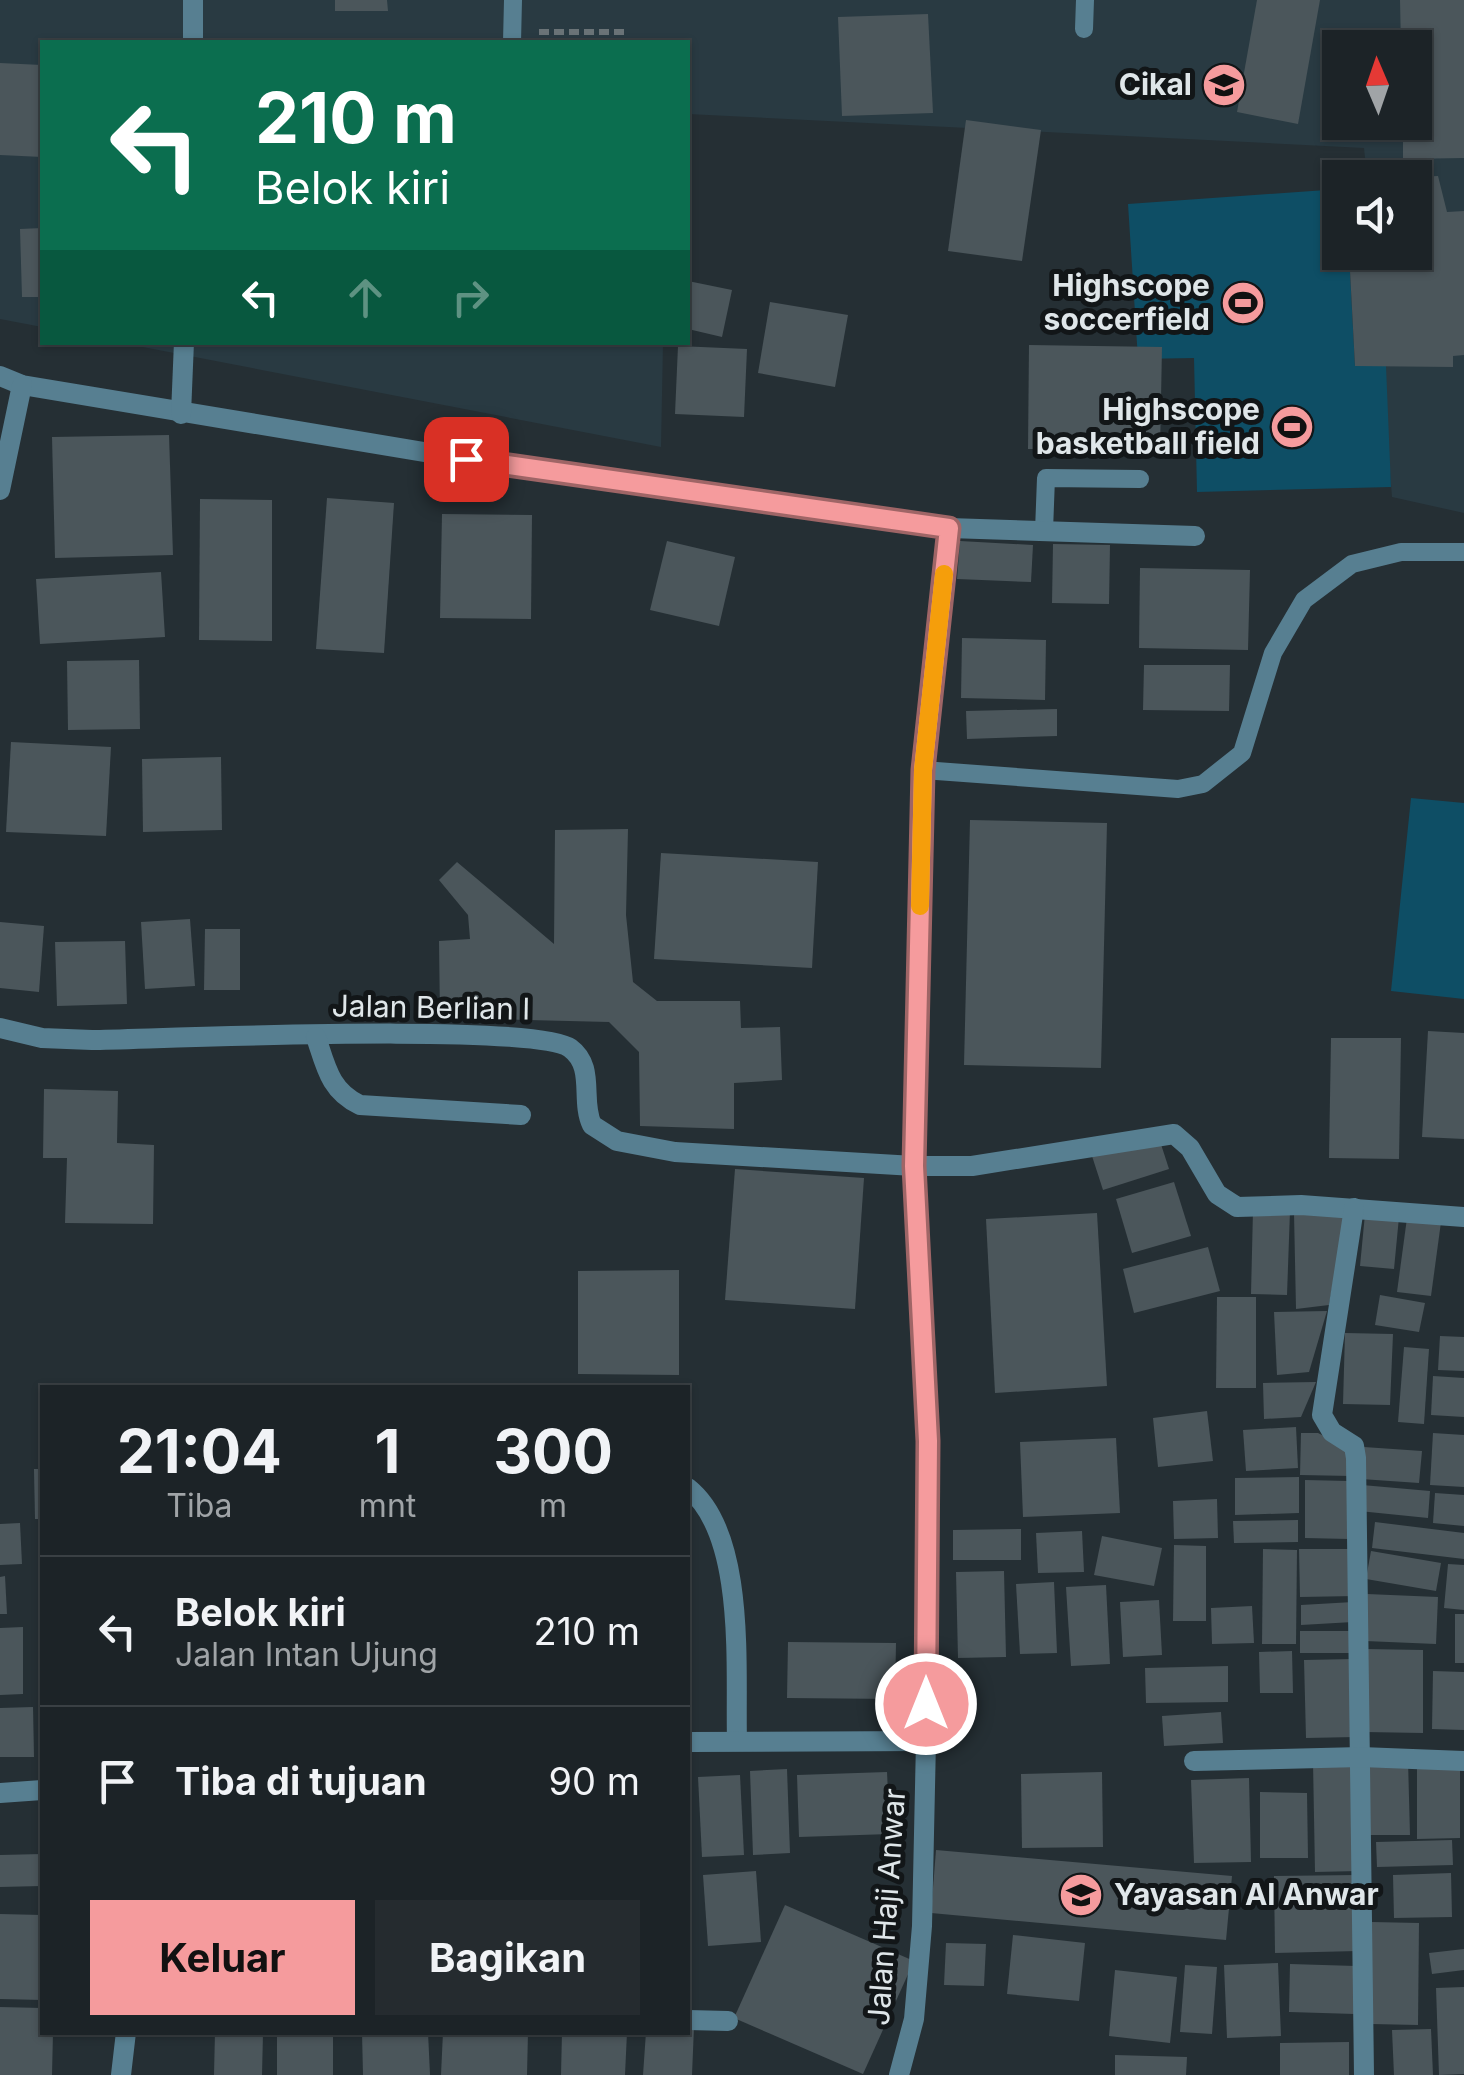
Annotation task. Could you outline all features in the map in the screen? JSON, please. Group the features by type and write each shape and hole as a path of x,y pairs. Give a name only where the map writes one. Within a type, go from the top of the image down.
{"street":[{"path":"193,0 193,40"},
{"path":"180,414 184,345"},
{"path":"0,376 22,385 180,414 949,528 1195,536"},
{"path":"0,490 22,385"},
{"name":"Jalan Haji Anwar","path":"900,2075 914,2019 922,1926 926,1741 928,1441 914,1166 923,770 949,528"},
{"name":"Jalan Berlian I","path":"0,1028 42,1038 92,1040 546,1040 568,1046 582,1061 588,1116 602,1133 617,1140 675,1152 914,1166"},
{"path":"316,1037 331,1082 342,1097 360,1105 521,1115"},
{"path":"914,1166 972,1166 1174,1134 1190,1148 1217,1194 1237,1206 1354,1208 1464,1217"},
{"path":"1354,1208 1322,1415 1332,1432 1354,1446 1356,1458 1364,2075"},
{"path":"690,1490 716,1533 732,1583 736,1741"},
{"path":"690,1742 926,1741"},
{"path":"1194,1760 1361,1756 1464,1761"},
{"path":"0,1792 40,1790"},
{"path":"690,2020 728,2021"},
{"path":"122,2075 126,2035"}],"lane":[{"path":"512,37 513,0"},
{"path":"1084,0 1084,29"},
{"path":"1044,531 1046,478 1140,479"},
{"path":"923,770 1178,789 1203,784 1242,753 1274,653 1304,600 1352,564 1401,552 1464,552"}],"path":[{"path":"512,37 628,32"}],"shaded area":[{"path":"0,0 1464,0 1464,513 1392,497 1374,270 1432,270 1432,160 1365,160 1364,148 690,114 690,40 40,40 40,327 0,319"},
{"path":"1322,190 1322,270 1350,270 1355,366 1386,366 1391,487 1197,492 1194,358 1138,359 1128,204"},
{"path":"132,345 663,345 661,447"},
{"path":"1411,798 1464,803 1464,999 1391,991"}],"building":[{"path":"335,0 387,0 388,11 335,11"},
{"path":"1257,0 1320,0 1298,124 1237,112"},
{"path":"1400,0 1464,0 1464,158 1403,159 1403,140 1432,140 1432,30 1401,30"},
{"path":"928,14 933,113 842,116 838,17"},
{"path":"0,63 40,65 40,157 0,155"},
{"path":"966,120 1041,130 1022,261 948,251"},
{"path":"1432,176 1438,176 1447,212 1464,211 1464,355 1453,356 1453,367 1355,366 1350,270 1432,270"},
{"path":"40,228 40,297 22,297 20,229"},
{"path":"690,281 732,290 722,337 690,329"},
{"path":"770,302 848,315 835,387 758,373"},
{"path":"1029,345 1162,347 1160,451 1028,449"},
{"path":"678,346 747,349 744,417 675,414"},
{"path":"169,435 173,555 55,558 52,437"},
{"path":"327,498 394,503 384,653 316,649"},
{"path":"200,499 272,500 272,641 199,640"},
{"path":"442,514 532,515 531,619 440,618"},
{"path":"667,541 735,557 719,626 650,610"},
{"path":"960,541 1033,545 1031,582 957,579"},
{"path":"1053,544 1110,545 1109,604 1052,603"},
{"path":"1140,568 1250,570 1248,650 1139,648"},
{"path":"161,572 165,637 40,644 36,579"},
{"path":"962,638 1046,640 1045,700 961,698"},
{"path":"139,660 140,729 68,730 67,661"},
{"path":"1144,665 1230,665 1229,711 1143,710"},
{"path":"1057,709 1057,736 967,739 966,711"},
{"path":"11,742 111,747 106,836 6,832"},
{"path":"221,757 222,830 143,832 142,759"},
{"path":"970,820 1107,823 1101,1068 964,1065"},
{"path":"628,829 626,915 633,982 657,1001 740,1001 741,1028 780,1027 782,1080 734,1083 734,1129 640,1126 639,1052 609,1022 440,1018 439,941 470,939 468,915 439,880 457,862 554,944 555,830"},
{"path":"661,853 818,862 812,968 654,959"},
{"path":"190,919 195,986 145,989 141,922"},
{"path":"0,922 44,926 39,992 0,988"},
{"path":"205,929 240,929 240,990 204,990"},
{"path":"125,941 127,1004 57,1006 55,942"},
{"path":"1428,1031 1464,1033 1464,1139 1422,1137"},
{"path":"1331,1038 1401,1038 1399,1159 1329,1158"},
{"path":"44,1089 118,1091 117,1143 154,1145 153,1224 65,1223 67,1158 43,1158"},
{"path":"1158,1135 1169,1169 1103,1190 1092,1156"},
{"path":"735,1169 864,1178 855,1309 725,1300"},
{"path":"1174,1182 1191,1236 1132,1253 1116,1199"},
{"path":"1253,1210 1290,1211 1287,1295 1251,1294"},
{"path":"1346,1212 1329,1305 1296,1309 1294,1213"},
{"path":"1097,1213 1107,1386 995,1393 986,1219"},
{"path":"1365,1214 1399,1217 1394,1269 1360,1266"},
{"path":"1407,1218 1441,1222 1431,1296 1397,1292"},
{"path":"1208,1247 1220,1291 1134,1313 1123,1269"},
{"path":"679,1270 679,1375 578,1374 578,1271"},
{"path":"1380,1295 1425,1303 1419,1332 1375,1325"},
{"path":"1217,1297 1256,1297 1256,1388 1216,1388"},
{"path":"1327,1311 1309,1372 1277,1375 1274,1312"},
{"path":"1345,1333 1393,1334 1390,1405 1343,1404"},
{"path":"1440,1336 1464,1337 1464,1371 1438,1370"},
{"path":"1404,1347 1429,1349 1424,1424 1398,1422"},
{"path":"1433,1376 1464,1378 1464,1417 1431,1415"},
{"path":"1316,1382 1301,1417 1264,1419 1263,1383"},
{"path":"1207,1411 1213,1461 1158,1467 1153,1418"},
{"path":"1296,1427 1298,1468 1246,1471 1243,1430"},
{"path":"1301,1433 1318,1433 1352,1450 1351,1476 1300,1475"},
{"path":"1433,1433 1464,1435 1464,1487 1430,1485"},
{"path":"1116,1438 1120,1513 1023,1517 1020,1442"},
{"path":"1364,1447 1422,1451 1419,1483 1361,1479"},
{"path":"34,1469 40,1469 40,1519 35,1519"},
{"path":"1299,1477 1299,1513 1235,1515 1235,1478"},
{"path":"1305,1480 1349,1481 1349,1539 1305,1538"},
{"path":"1362,1485 1430,1491 1428,1518 1359,1511"},
{"path":"1435,1493 1464,1495 1464,1526 1433,1523"},
{"path":"1217,1499 1218,1538 1174,1539 1173,1501"},
{"path":"1298,1520 1298,1542 1234,1543 1233,1521"},
{"path":"1375,1522 1464,1533 1464,1559 1372,1548"},
{"path":"20,1523 22,1564 0,1565 0,1524"},
{"path":"1021,1529 1021,1560 953,1560 953,1530"},
{"path":"1082,1531 1084,1572 1038,1573 1036,1533"},
{"path":"1102,1536 1162,1548 1154,1586 1094,1575"},
{"path":"1174,1545 1206,1546 1206,1621 1173,1621"},
{"path":"1263,1549 1297,1550 1296,1644 1262,1644"},
{"path":"1299,1549 1355,1549 1356,1596 1300,1597"},
{"path":"1371,1551 1441,1563 1436,1591 1366,1579"},
{"path":"1448,1564 1464,1565 1464,1610 1444,1608"},
{"path":"1004,1571 1006,1657 958,1658 956,1572"},
{"path":"5,1576 7,1614 0,1614 0,1577"},
{"path":"1054,1582 1057,1653 1020,1654 1016,1584"},
{"path":"1106,1585 1110,1664 1071,1666 1066,1587"},
{"path":"1367,1594 1438,1597 1436,1644 1365,1641"},
{"path":"1159,1600 1162,1655 1123,1657 1120,1602"},
{"path":"1353,1602 1353,1622 1301,1625 1301,1605"},
{"path":"1252,1606 1254,1643 1212,1644 1211,1608"},
{"path":"1455,1614 1464,1614 1464,1663 1455,1663"},
{"path":"23,1627 23,1694 0,1695 0,1628"},
{"path":"1300,1631 1354,1631 1353,1653 1300,1653"},
{"path":"788,1642 896,1643 895,1699 787,1698"},
{"path":"1365,1649 1423,1650 1423,1733 1365,1732"},
{"path":"1292,1651 1293,1693 1260,1693 1259,1652"},
{"path":"1354,1659 1356,1737 1306,1738 1304,1660"},
{"path":"1228,1666 1228,1702 1146,1703 1145,1668"},
{"path":"1433,1671 1464,1672 1464,1730 1432,1729"},
{"path":"33,1707 34,1757 0,1757 0,1708"},
{"path":"1221,1712 1223,1743 1164,1746 1162,1716"},
{"path":"1356,1760 1359,1871 1315,1872 1313,1761"},
{"path":"1408,1760 1410,1835 1368,1835 1367,1761"},
{"path":"1417,1764 1460,1764 1460,1838 1417,1839"},
{"path":"787,1769 790,1853 753,1855 750,1771"},
{"path":"887,1772 890,1834 799,1837 797,1775"},
{"path":"1102,1772 1103,1847 1022,1848 1021,1774"},
{"path":"740,1775 744,1855 702,1857 698,1777"},
{"path":"1249,1778 1251,1862 1194,1863 1191,1780"},
{"path":"1260,1792 1307,1793 1308,1858 1260,1858"},
{"path":"1452,1840 1453,1865 1377,1867 1376,1842"},
{"name":"Yayasan Al Anwar","path":"936,1850 1232,1876 1226,1940 931,1913"},
{"path":"40,1854 40,1886 0,1887 0,1855"},
{"path":"756,1871 761,1942 708,1946 703,1875"},
{"path":"1451,1873 1452,1917 1394,1918 1393,1875"},
{"path":"1356,1875 1358,1951 1275,1953 1274,1876"},
{"path":"785,1905 914,1961 863,2074 734,2018"},
{"path":"0,1914 40,1915 40,2000 0,1999"},
{"path":"1372,1922 1419,1923 1418,2025 1371,2024"},
{"path":"1013,1935 1085,1943 1079,2001 1007,1994"},
{"path":"946,1943 986,1944 984,1986 944,1985"},
{"path":"1464,1949 1464,1970 1432,1974 1429,1953"},
{"path":"1278,1963 1281,2036 1227,2038 1224,1965"},
{"path":"1290,1964 1356,1966 1355,2014 1289,2012"},
{"path":"1185,1965 1217,1967 1212,2034 1180,2032"},
{"path":"1115,1970 1177,1977 1170,2043 1109,2036"},
{"path":"1464,1987 1464,2074 1439,2075 1436,1988"},
{"path":"0,2007 40,2008 40,2035 53,2035 52,2075 0,2075"},
{"path":"690,2027 694,2027 692,2075 643,2075 646,2035 690,2035"},
{"path":"1431,2029 1433,2075 1394,2075 1392,2030"},
{"path":"215,2035 263,2035 262,2075 214,2075"},
{"path":"277,2035 333,2035 333,2075 277,2075"},
{"path":"362,2035 428,2035 430,2075 363,2075"},
{"path":"443,2035 528,2035 527,2075 441,2075"},
{"path":"562,2035 627,2035 625,2075 561,2075"},
{"path":"1349,2042 1349,2075 1280,2075 1280,2043"},
{"path":"1115,2055 1187,2057 1186,2075 1115,2075"}],"slow traffic":[{"path":"920,906 923,770 944,574"}],"place":[{"name":"Cikal","path":"1224,85"},
{"name":"Highscope soccerfield","path":"1243,303"},
{"name":"Highscope basketball field","path":"1292,427"},
{"name":"Yayasan Al Anwar","path":"1081,1895"}],"route":[{"path":"466,459 949,528 923,770 914,1166 928,1441 926,1704"}]}
